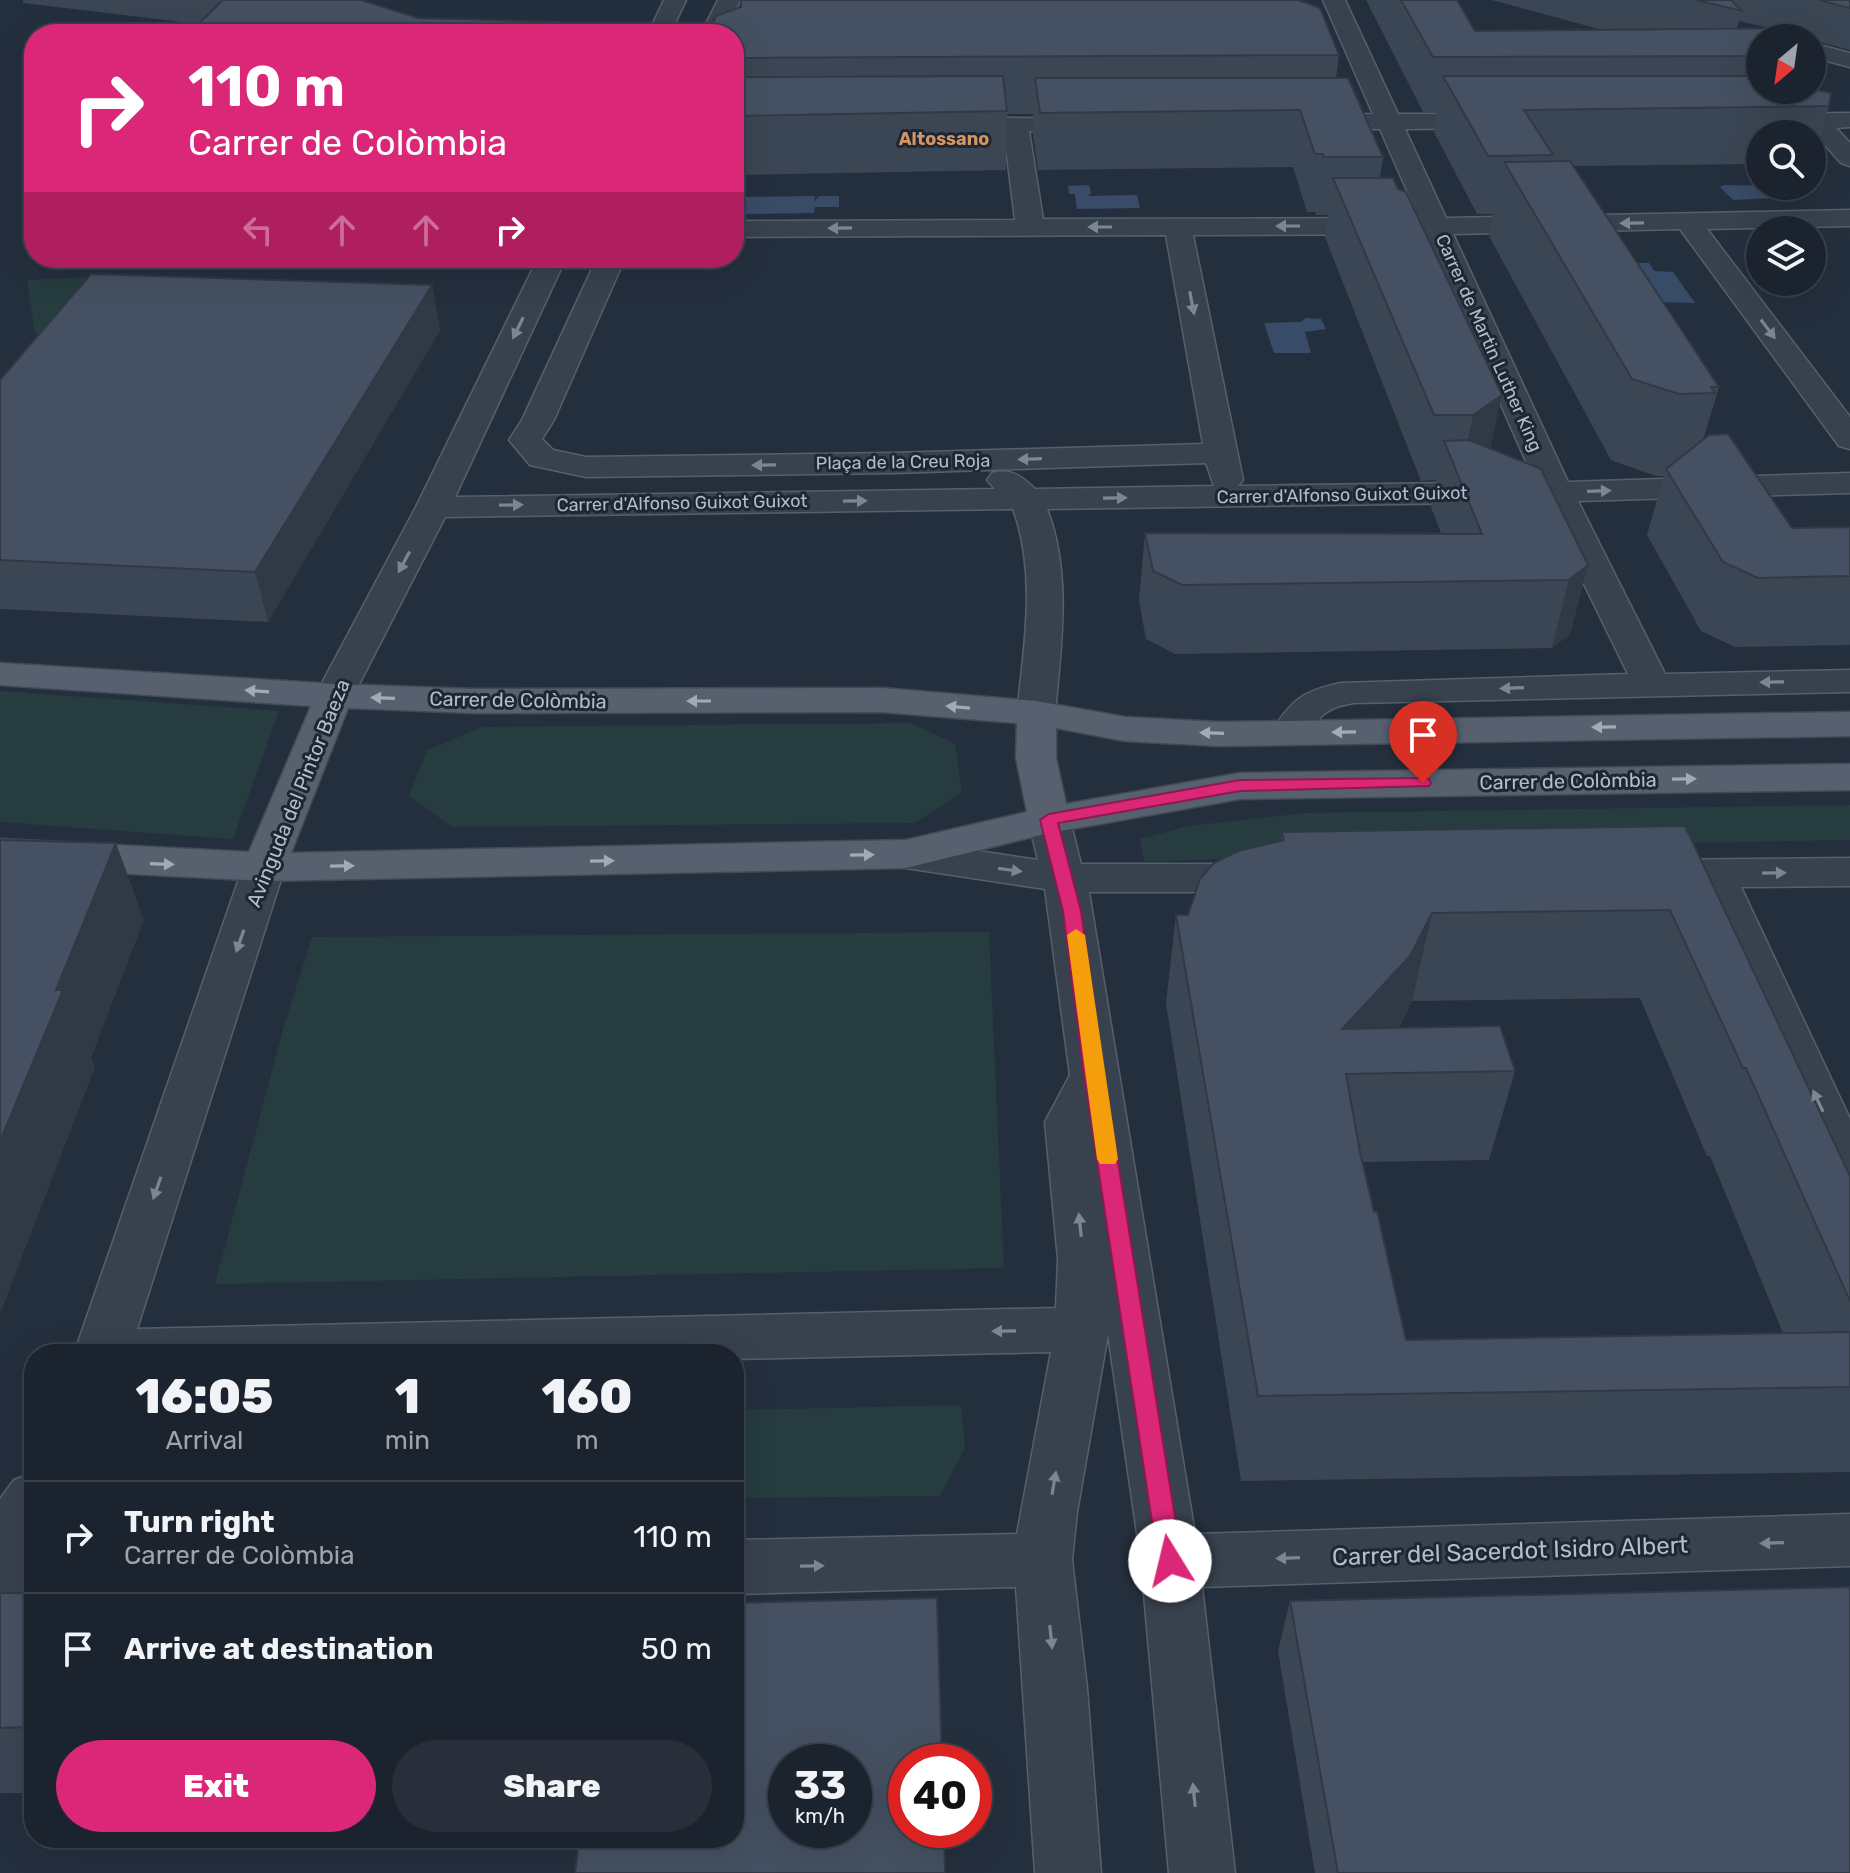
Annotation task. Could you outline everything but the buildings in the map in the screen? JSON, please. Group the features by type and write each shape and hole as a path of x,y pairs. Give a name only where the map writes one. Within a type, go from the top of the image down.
{"main road":[{"name":"Carrer de Colòmbia","path":"0,674 334,696 472,701 882,700 1036,713 1125,729 1219,734 1850,724"},
{"name":"Avinguda del Pintor Baeza","path":"264,867 334,696"},
{"path":"1036,713 1036,758 1049,820"},
{"name":"Carrer de Colòmbia","path":"0,853 264,867 906,854 1049,820 1240,786 1850,777"}],"street":[{"path":"664,24 675,0"},
{"path":"717,24 729,0"},
{"name":"Carrer de Martin Luther King","path":"1334,0 1556,492 1651,683"},
{"path":"1826,54 1850,60"},
{"path":"1826,120 1850,120"},
{"path":"1280,123 1516,121"},
{"path":"1737,121 1746,121"},
{"path":"922,124 1109,124"},
{"path":"1015,124 1030,226"},
{"path":"1826,131 1850,158"},
{"path":"744,229 1436,226 1850,218"},
{"path":"1688,222 1850,439"},
{"path":"1178,227 1229,496"},
{"name":"Avinguda del Pintor Baeza","path":"334,696 433,507 547,268"},
{"name":"Plaça de la Creu Roja","path":"586,467 542,458 525,440 538,420 606,268"},
{"name":"Plaça de la Creu Roja","path":"433,507 458,490 505,478 586,467 982,461 1220,453"},
{"path":"982,461 1027,499 1040,545 1044,641 1036,713"},
{"name":"Carrer d'Alfonso Guixot Guixot","path":"433,507 1556,492 1850,483"},
{"path":"1290,733 1303,711 1318,698 1354,692 1651,683 1850,681"},
{"path":"1049,820 1066,878 1170,1561 1202,1873"},
{"name":"Carrer de Colòmbia","path":"906,854 1066,878 1306,877"},
{"name":"Avinguda del Pintor Baeza","path":"104,1344 264,867"},
{"path":"1604,875 1850,872"},
{"path":"1714,874 1850,1172"},
{"path":"1068,1873 1056,1688 1043,1560 1048,1512 1082,1329 1084,1259 1069,1122 1094,1075"},
{"path":"469,1344 1082,1329"},
{"path":"0,1547 24,1512"},
{"name":"Carrer del Sacerdot Isidro Albert","path":"1170,1561 1850,1540"},
{"path":"744,1567 1043,1560"},
{"path":"0,1591 24,1592"}],"green space":[{"path":"88,277 40,333 35,334 27,280"},
{"path":"0,691 279,711 233,839 0,822"},
{"path":"911,723 955,744 962,792 915,823 452,827 409,796 427,750 482,727"},
{"path":"1850,805 1850,840 1588,845 1144,862 1140,839 1189,826 1305,813"},
{"path":"989,932 1004,1268 215,1284 284,1026 312,937"},
{"path":"961,1405 965,1448 940,1496 744,1498 744,1410"}],"water":[{"path":"1089,185 1091,193 1088,196 1137,195 1140,208 1077,209 1075,194 1069,194 1068,186"},
{"path":"1746,185 1746,199 1733,200 1720,187"},
{"path":"815,196 814,201 820,196 839,196 839,207 815,207 814,213 744,214 744,197"},
{"path":"1631,263 1649,263 1654,271 1673,272 1695,303 1657,302"},
{"path":"1306,318 1321,319 1326,329 1305,332 1311,353 1274,353 1264,323 1301,322"}],"slow traffic":[{"path":"1076,935 1107,1159"}],"district":[{"name":"Altossano","path":"944,139"}],"route":[{"path":"1170,1561 1094,1075 1072,911 1049,820 1240,786 1423,783"}]}
